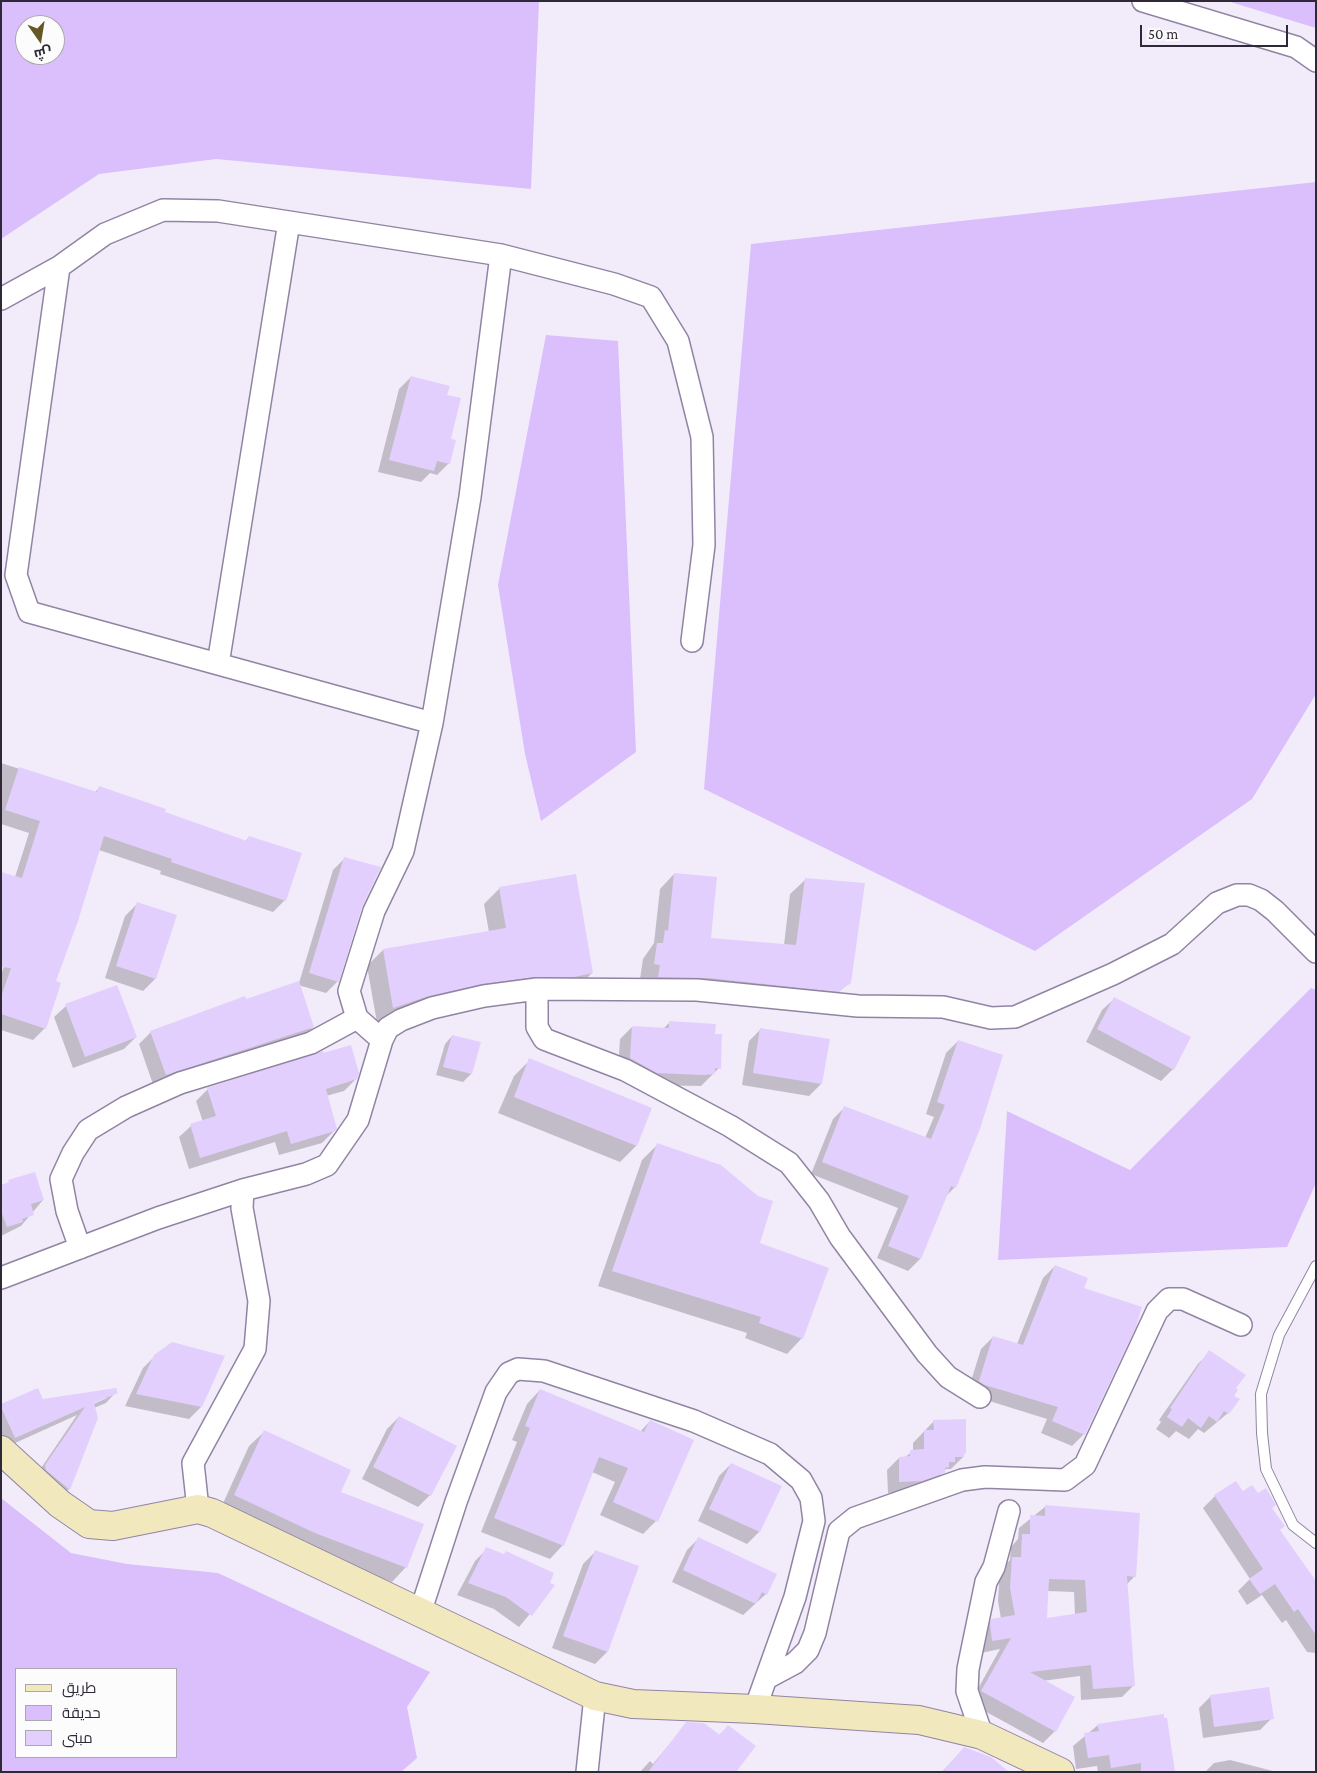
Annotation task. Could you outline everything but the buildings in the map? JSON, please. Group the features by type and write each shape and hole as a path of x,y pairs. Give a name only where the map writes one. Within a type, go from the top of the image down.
{"street":[{"path":"1143,1 1296,47 1316,60"},
{"path":"1,299 59,266 105,234 163,210 218,211 501,255 614,284 651,297 678,341 702,437 704,545 692,641"},
{"path":"218,664 289,222"},
{"path":"382,1040 357,1018 349,991 374,911 403,852 432,722 470,497 501,255"},
{"path":"59,266 16,575 29,612 432,722"},
{"path":"1,1278 158,1218 243,1190 306,1174 327,1165 358,1120 382,1040 388,1028 401,1020 432,1008 484,996 538,989 697,990 858,1006 943,1007 991,1018 1015,1017 1114,974 1172,944 1217,903 1238,895 1249,894 1275,911 1316,952"},
{"path":"538,989 537,1027 544,1039 625,1070 730,1126 789,1163 819,1201 840,1238 927,1354 948,1377 980,1396"},
{"path":"80,1248 67,1211 62,1179 73,1153 88,1130 126,1107 180,1083 311,1043 357,1018"},
{"path":"198,1509 193,1463 255,1349 256,1342 258,1301 242,1208 243,1190"},
{"path":"767,1678 795,1663 808,1650 815,1633 839,1531 855,1518 962,1480 985,1477 1065,1480 1085,1465 1157,1311 1169,1299 1184,1299 1241,1325"},
{"path":"420,1613 456,1502 496,1392 509,1373 518,1369 544,1370 702,1425 770,1454 801,1480 811,1498 814,1521 795,1597 755,1709"},
{"path":"1,1450 60,1504 88,1524 113,1526 198,1509 212,1513 595,1696 633,1704 755,1709 919,1720 982,1735 1060,1772"},
{"path":"982,1735 967,1692 968,1669 986,1582 994,1567 1009,1512"},
{"path":"587,1772 595,1696"}],"lane":[{"path":"1316,1266 1279,1335 1261,1394 1262,1433 1266,1468 1293,1525 1316,1543"}],"green space":[{"path":"1,1 539,1 531,189 216,159 99,174 1,239"},
{"path":"1227,1 1316,1 1316,28"},
{"path":"1316,182 1316,694 1252,799 1035,951 704,789 751,244"},
{"path":"546,335 618,341 636,752 541,821 525,754 498,585"},
{"path":"1311,988 1316,990 1316,1183 1287,1247 998,1260 1007,1111 1130,1170"},
{"path":"1,1498 71,1553 127,1564 218,1573 430,1672 407,1707 417,1758 401,1772 1,1772"}]}
